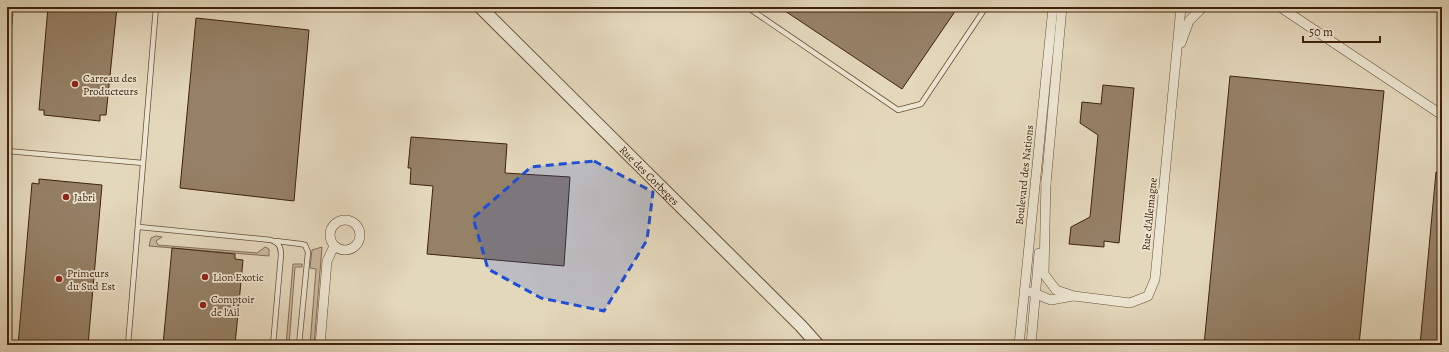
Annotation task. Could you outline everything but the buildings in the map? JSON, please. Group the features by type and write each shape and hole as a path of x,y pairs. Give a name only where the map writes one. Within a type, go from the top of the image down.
{"street":[{"name":"Rue des Corbeges","path":"480,7 790,315 818,345"},
{"name":"Boulevard des Nations","path":"1019,345 1053,7"},
{"name":"Boulevard des Nations","path":"1031,345 1062,7"},
{"name":"Rue d'Allemagne","path":"1046,180 1044,274 1056,290 1074,296 1130,303 1148,296 1155,279 1181,7"},
{"name":"Rue d'Allemagne","path":"1176,58 1189,21 1203,7"},
{"path":"1280,7 1442,115"},
{"path":"1034,199 1035,230 1029,291 1035,294"},
{"path":"320,345 327,261 334,246"},
{"name":"Rue d'Allemagne","path":"1035,294 1051,300 1074,296"}],"lane":[{"path":"7,49 11,7"},
{"path":"128,345 156,7"},
{"path":"747,7 898,110 921,104 986,7"},
{"path":"7,151 143,163"},
{"path":"138,227 271,240 305,245 308,252 299,345"},
{"path":"273,345 281,255 281,249 275,241"}],"highlighted area":[{"path":"594,161 653,192 647,240 604,311 541,298 488,269 473,218 531,167"}],"shaded area":[{"path":"156,236 162,237 156,241 158,245 257,253 265,247 269,249 269,256 149,246 151,238"},
{"path":"322,247 314,345 310,345 316,269 310,268 312,250"},
{"path":"293,264 302,264 302,267 295,267 289,345 286,345"}],"place":[{"name":"Carreau des Producteurs","path":"75,84"},
{"name":"Jabri","path":"66,197"},
{"name":"Lion Exotic","path":"205,277"},
{"name":"Primeurs du Sud Est","path":"59,279"},
{"name":"Comptoir de l'Ail","path":"203,305"}]}
